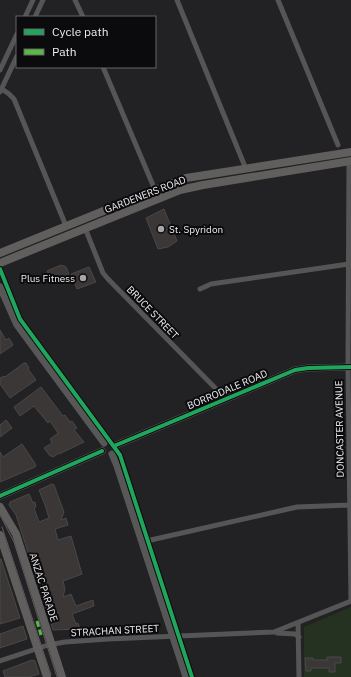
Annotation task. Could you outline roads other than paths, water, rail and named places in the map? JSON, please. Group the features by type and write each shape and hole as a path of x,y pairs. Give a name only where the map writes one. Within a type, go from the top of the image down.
{"main road":[{"name":"GARDENERS ROAD","path":"0,253 186,178 351,152"},
{"name":"GARDENERS ROAD","path":"0,263 166,195 187,188 350,161"},
{"name":"ANZAC PARADE","path":"0,506 16,534 62,677"},
{"path":"0,535 46,677"}],"street":[{"path":"25,16 33,0"},
{"path":"35,16 43,0"},
{"path":"76,0 82,16"},
{"path":"177,0 246,169"},
{"path":"278,0 338,145"},
{"path":"0,68 16,36"},
{"path":"16,58 1,91 9,94 14,99 66,226"},
{"path":"103,68 155,190"},
{"name":"DONCASTER AVENUE","path":"350,161 349,505 351,601"},
{"name":"BRUCE STREET","path":"85,228 103,273 108,280 225,398"},
{"path":"200,290 211,284 349,264"},
{"path":"0,287 17,325 104,443"},
{"name":"BORRODALE ROAD","path":"114,446 225,398 295,370 349,367"},
{"path":"104,443 110,443 114,446 115,450 112,454 186,677"},
{"path":"102,451 104,443"},
{"path":"102,451 106,455 112,454"},
{"path":"0,496 102,451"},
{"path":"142,542 297,507 349,505"},
{"name":"STRACHAN STREET","path":"274,632 351,601"},
{"path":"298,623 299,677"},
{"name":"STRACHAN STREET","path":"0,661 52,644 101,639 274,632 295,634 299,637"}],"tram line":[{"path":"0,515 14,542 57,677"},
{"path":"2,527 51,675"}],"place":[{"name":"St. Spyridon","path":"161,229"},
{"name":"Plus Fitness","path":"83,278"}]}
